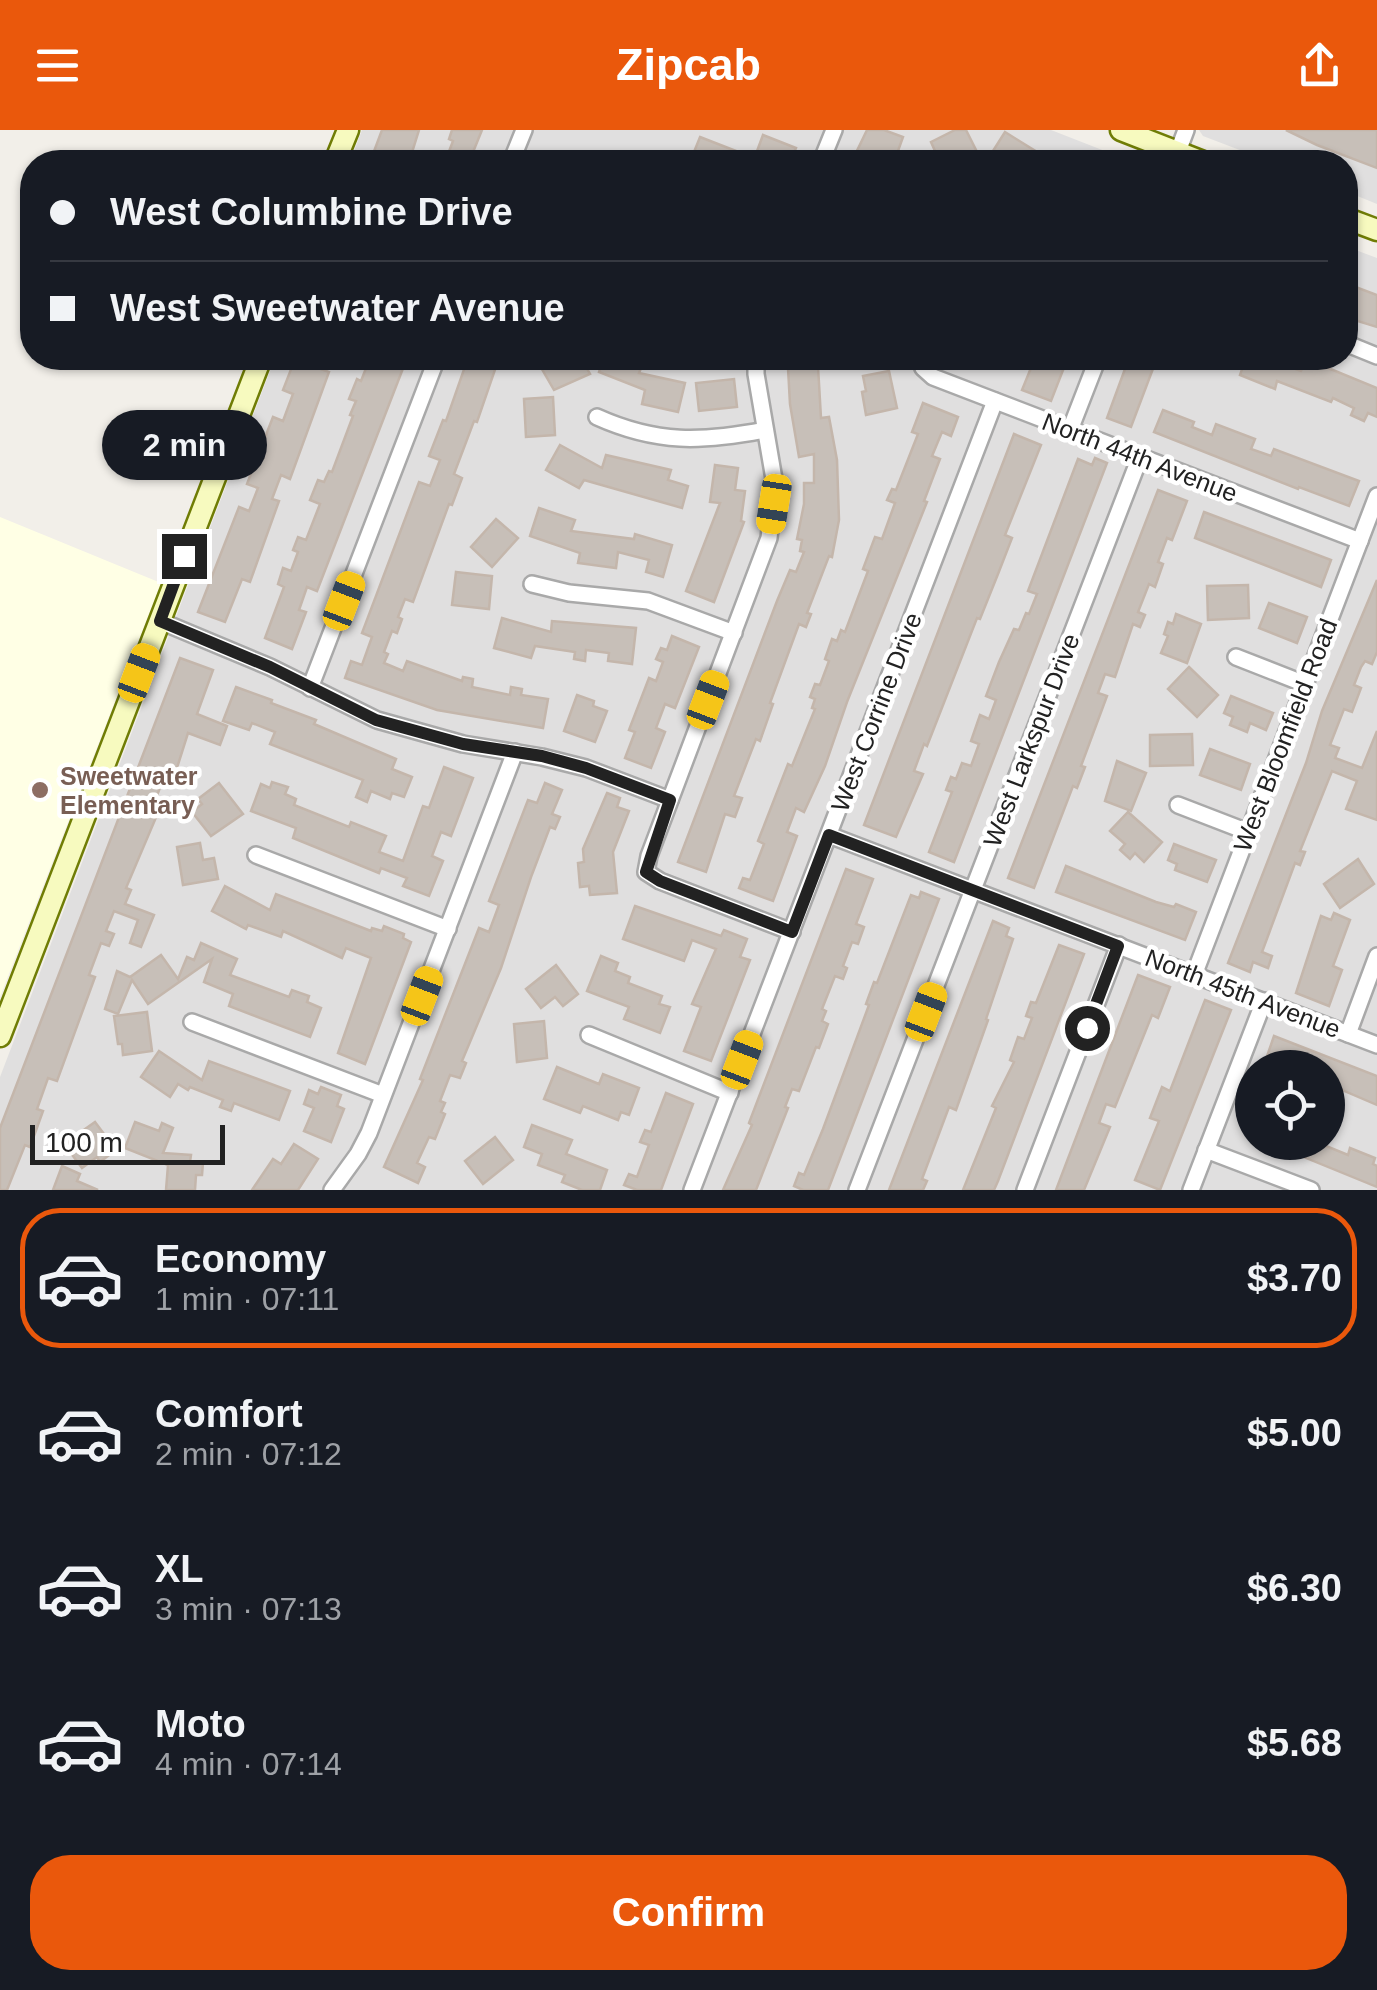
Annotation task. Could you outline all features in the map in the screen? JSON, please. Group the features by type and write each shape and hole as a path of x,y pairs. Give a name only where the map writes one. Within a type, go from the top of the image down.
{"street":[{"path":"1121,130 1160,150"},
{"path":"0,1036 256,370"},
{"path":"310,688 432,370"},
{"path":"756,370 774,486 769,538 646,872 660,881 792,932"},
{"name":"North 44th Avenue","path":"928,370 933,377 995,402 1360,541"},
{"path":"1070,430 1093,370"},
{"name":"West Corrine Drive","path":"692,1190 995,402"},
{"path":"597,417 648,436 688,440 766,430"},
{"name":"West Larkspur Drive","path":"858,1190 1140,457"},
{"name":"West Bloomfield Road","path":"1194,974 1377,496"},
{"path":"532,584 569,594 648,601 734,633"},
{"path":"160,621 270,667 376,720 413,732 586,768 670,800"},
{"path":"1236,657 1305,684"},
{"path":"332,1190 358,1154 384,1095 515,752"},
{"path":"1178,805 1248,832"},
{"name":"North 45th Avenue","path":"829,835 1377,1045"},
{"path":"256,856 448,929"},
{"path":"1025,1190 1118,946"},
{"path":"1348,1034 1377,956"},
{"path":"1191,1190 1264,1001"},
{"path":"192,1022 384,1095"},
{"path":"590,1036 730,1093"},
{"path":"1206,1150 1310,1190"}],"shaded area":[{"path":"362,130 1051,130 1102,150 354,150"},
{"path":"1199,130 1377,130 1377,204 1358,196 1358,150 1240,150 1203,136"},
{"path":"1358,251 1377,258 1377,1190 0,1190 0,1077 270,370 1358,370"},
{"name":"Sweetwater Elementary","path":"0,517 161,583 0,997"}],"building":[{"path":"382,130 419,130 413,150 374,150"},
{"path":"452,130 482,130 474,150 450,150 453,141 449,139"},
{"path":"867,130 884,130 903,137 898,150 857,150"},
{"path":"955,130 966,130 976,150 935,150 931,142"},
{"path":"1286,130 1377,130 1377,168 1358,161 1358,150 1330,150"},
{"path":"1005,132 1034,150 994,150"},
{"path":"763,135 796,148 795,150 757,150"},
{"path":"700,137 733,150 695,150"},
{"path":"1358,288 1377,295 1377,327 1358,321"},
{"path":"291,370 329,372 290,479 281,475 272,499 279,501 250,582 242,579 225,622 198,612 239,507 249,511 258,488 247,484 273,417 283,421 293,394 283,390"},
{"path":"365,370 402,370 317,591 307,587 299,610 306,612 292,649 265,638 284,587 278,584 283,568 291,571 298,552 293,550 298,537 306,540 320,504 310,500 318,480 324,482 332,472 353,416 350,415 356,401 349,399 357,379 361,381"},
{"path":"464,370 495,370 454,474 462,478 452,505 449,504 413,602 405,599 397,633 392,631 384,652 388,654 384,663 403,671 407,661 462,681 463,677 473,679 472,687 510,695 511,687 522,689 521,695 548,699 543,728 437,710 345,678 351,661 362,665 372,637 362,633 419,482 430,486 440,460 429,456 443,420 446,421"},
{"path":"542,370 588,370 590,374 554,390"},
{"path":"640,370 639,373 685,383 678,412 642,404 645,390 599,372"},
{"path":"788,370 818,370 821,418 829,417 837,460 839,520 832,557 829,556 807,613 811,614 806,627 799,624 760,741 756,739 734,796 742,798 735,817 725,814 706,872 678,862 777,601 790,570 796,572 804,552 800,551 802,540 797,539 804,483 814,483 814,454 799,457"},
{"path":"1030,370 1063,370 1051,401 1022,390"},
{"path":"1125,370 1152,370 1131,427 1107,418"},
{"path":"1242,370 1333,370 1377,388 1377,417 1368,413 1364,421 1351,415 1354,408 1333,398 1331,402 1277,381 1275,389 1240,375"},
{"path":"889,371 897,408 866,415 863,376"},
{"path":"734,379 737,407 699,411 696,383"},
{"path":"553,397 555,435 526,437 524,399"},
{"path":"923,403 958,417 951,436 942,432 932,456 940,459 924,501 927,502 825,766 804,812 796,808 787,832 797,836 773,901 739,888 743,878 750,880 764,844 758,841 815,709 815,699 810,697 815,684 820,685 832,639 837,641 841,630 845,632 868,571 863,569 875,537 882,539 895,503 887,500 892,489 896,490 918,434 912,432"},
{"path":"1163,410 1194,422 1192,427 1212,435 1216,424 1255,439 1251,449 1271,456 1274,449 1359,481 1349,506 1154,432"},
{"path":"1014,434 1041,445 1005,535 1012,538 998,574 914,771 923,774 896,837 864,825"},
{"path":"560,445 602,468 606,455 671,470 668,480 688,486 682,508 584,480 579,488 546,470"},
{"path":"1095,458 1107,463 954,862 929,852 952,792 946,790 962,763 971,766 979,744 971,741 980,715 989,719 996,700 986,696 1014,629 1019,630 1037,594 1028,591 1078,459 1092,465"},
{"path":"715,465 738,468 735,490 745,491 741,521 744,522 714,602 686,591 720,503 710,502"},
{"path":"1158,490 1187,501 1172,540 1167,538 1158,562 1163,564 1155,587 1149,584 1138,612 1145,615 1140,627 1133,624 1115,677 1105,674 1098,693 1107,696 1081,766 1085,767 1077,788 1073,786 1034,888 1008,878"},
{"path":"539,508 575,520 571,531 634,539 635,534 672,545 663,577 646,572 649,560 618,552 616,568 578,563 580,553 530,536"},
{"path":"1204,512 1331,560 1321,587 1195,538"},
{"path":"496,519 518,538 492,567 471,547"},
{"path":"456,572 492,576 489,609 452,605"},
{"path":"1377,580 1377,652 1372,664 1365,661 1361,667 1354,685 1361,688 1352,712 1344,709 1330,745 1339,748 1335,758 1362,768 1377,731 1377,820 1346,809 1357,781 1332,771 1300,851 1305,852 1300,865 1295,863 1262,952 1272,956 1268,968 1253,962 1250,972 1228,963 1306,763 1322,711"},
{"path":"1248,585 1249,618 1208,620 1207,586"},
{"path":"1269,603 1307,617 1297,643 1259,628"},
{"path":"1176,614 1201,624 1187,663 1161,653 1168,636 1164,634 1168,622 1173,624"},
{"path":"502,618 551,632 552,621 636,628 632,664 608,661 609,653 586,650 585,661 574,659 575,652 535,646 531,658 494,648"},
{"path":"672,636 699,647 675,708 665,704 656,728 665,732 651,768 625,758 635,732 629,730 649,678 656,681 663,662 656,659 661,648 667,650"},
{"path":"180,658 213,670 197,714 227,726 220,745 188,733 176,771 168,767 156,798 163,801 126,888 131,890 125,904 154,915 141,947 130,943 138,920 114,911 106,931 114,934 109,946 101,943 89,975 95,977 57,1081 48,1078 37,1109 43,1111 30,1147 25,1145 7,1190 0,1190 0,1128"},
{"path":"1189,667 1218,695 1197,717 1168,689"},
{"path":"236,687 396,759 392,769 412,777 404,797 392,793 390,799 371,791 367,802 356,797 363,780 270,744 275,732 252,723 249,730 223,721"},
{"path":"577,695 607,711 595,742 564,731"},
{"path":"1231,696 1273,713 1266,730 1250,723 1247,732 1230,725 1233,717 1224,713"},
{"path":"1192,734 1193,765 1150,766 1150,735"},
{"path":"1210,749 1250,764 1241,790 1200,775"},
{"path":"1117,761 1146,773 1131,811 1105,801"},
{"path":"444,767 473,778 451,836 441,832 432,856 443,861 429,896 403,886 407,878 381,868 379,873 293,838 296,828 251,811 261,784 270,788 272,782 288,787 285,794 296,799 294,805 349,827 351,822 386,836 379,852 403,861 423,806 429,808"},
{"path":"219,783 243,814 211,836 192,812 202,804 198,799"},
{"path":"545,783 562,790 552,814 560,817 555,829 550,827 501,968 462,1061 466,1063 460,1078 450,1075 440,1101 445,1103 441,1112 445,1114 435,1139 429,1137 417,1163 425,1167 418,1183 384,1167 423,1080 420,1079 479,928 489,932 499,905 489,901 528,800 537,803"},
{"path":"607,793 620,798 617,807 629,811 613,852 617,893 590,895 589,886 580,887 578,863 584,862 583,849"},
{"path":"1128,812 1162,842 1144,862 1135,853 1130,859 1120,850 1125,844 1110,831"},
{"path":"200,843 203,860 214,858 218,879 183,885 177,847"},
{"path":"1174,844 1216,860 1207,882 1175,870 1177,864 1168,860"},
{"path":"1358,859 1374,884 1340,908 1324,884"},
{"path":"1066,866 1156,902 1196,912 1185,940 1056,892"},
{"path":"846,869 873,879 856,924 864,927 858,944 852,942 843,966 847,968 843,979 835,976 822,1009 826,1011 822,1021 828,1024 819,1048 816,1047 799,1091 792,1089 756,1190 723,1190 752,1125 749,1123"},
{"path":"225,886 270,910 276,894 371,931 382,931 384,926 404,934 403,938 411,942 365,1064 338,1053 371,958 346,948 342,958 283,931 281,937 248,925 246,929 212,911"},
{"path":"921,892 939,899 828,1190 803,1190 794,1186 799,1173 804,1175 823,1129 874,982 877,983 911,895 919,898"},
{"path":"635,906 721,936 724,930 747,939 740,957 750,960 711,1061 684,1051 701,1007 692,1004 716,949 692,940 684,961 623,939"},
{"path":"1334,913 1350,920 1333,966 1342,970 1329,1006 1296,993 1321,916 1331,920"},
{"path":"993,921 1009,928 1006,936 1013,939 956,1110 949,1107 922,1179 927,1181 923,1190 889,1190"},
{"path":"201,943 237,959 230,975 289,997 292,990 309,996 307,1002 321,1008 310,1037 229,1006 233,994 204,982 212,959 148,1004 132,980 118,1014 105,1009 117,971 130,977 161,955 178,979 187,957 194,960"},
{"path":"1059,945 1084,954 998,1181 994,1190 963,1190 996,1108 992,1106 1014,1062 1010,1060 1018,1037 1024,1039 1032,1018 1026,1016 1031,1002 1036,1003"},
{"path":"601,956 618,963 615,971 630,977 628,983 662,996 659,1004 670,1007 660,1033 624,1019 629,1007 587,991"},
{"path":"556,965 578,994 563,1006 555,997 541,1008 526,989"},
{"path":"1138,975 1170,987 1158,1018 1152,1015 1115,1107 1106,1104 1099,1123 1110,1127 1084,1190 1056,1190"},
{"path":"1205,1000 1231,1010 1160,1190 1135,1180 1159,1121 1150,1118 1162,1087 1170,1091"},
{"path":"147,1012 152,1051 123,1055 114,1016"},
{"path":"544,1021 547,1058 517,1062 514,1024"},
{"path":"1274,1036 1310,1050 1269,1050"},
{"path":"159,1051 202,1080 209,1061 290,1091 279,1120 234,1103 231,1111 220,1107 223,1100 178,1084 170,1097 141,1077"},
{"path":"1345,1064 1377,1076 1377,1105 1345,1091"},
{"path":"557,1067 599,1084 603,1074 639,1088 629,1115 621,1112 618,1120 583,1106 580,1113 544,1099"},
{"path":"321,1087 341,1095 337,1106 344,1109 331,1142 304,1131 314,1108 304,1104 309,1090 318,1094"},
{"path":"666,1093 693,1104 661,1190 637,1190 624,1185 629,1174 637,1177 649,1145 640,1142 645,1130 651,1132"},
{"path":"95,1122 116,1150 100,1162 97,1157 82,1168 64,1144"},
{"path":"135,1122 159,1131 162,1123 173,1128 163,1153 191,1155 190,1162 203,1163 202,1175 196,1175 195,1190 166,1190 168,1165 125,1148"},
{"path":"532,1125 572,1140 566,1154 607,1170 600,1190 582,1190 562,1182 565,1175 538,1165 542,1154 524,1147"},
{"path":"495,1137 513,1160 483,1184 465,1161"},
{"path":"294,1144 318,1159 298,1190 252,1190 273,1159 281,1164"},
{"path":"1350,1148 1375,1158 1377,1187 1311,1160 1345,1160"},
{"path":"62,1166 80,1174 77,1181 98,1190 53,1190"}],"place":[{"name":"Sweetwater Elementary","path":"40,790"}],"route":[{"path":"184,556 160,621 270,667 376,720 463,744 542,756 670,800 646,872 660,881 792,932 829,835 1118,946 1087,1028"}]}
